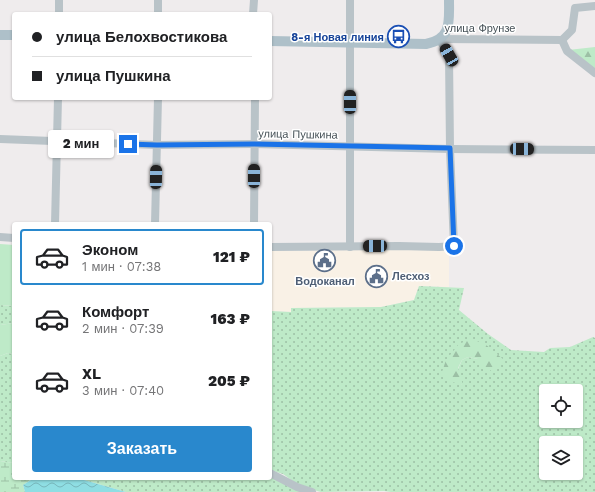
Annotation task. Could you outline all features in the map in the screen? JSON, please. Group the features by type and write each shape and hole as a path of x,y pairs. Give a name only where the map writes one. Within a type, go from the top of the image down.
{"main road":[{"path":"439,39 448,28 450,0"},
{"path":"0,35 12,35"},
{"name":"улица Фрунзе","path":"272,41 426,44 434,43 439,39"}],"street":[{"path":"59,0 60,12"},
{"path":"158,0 158,12"},
{"path":"253,12 254,0"},
{"path":"350,0 350,247"},
{"path":"595,6 575,8 572,30 562,40 567,52 595,73"},
{"path":"272,247 454,246 450,148 449,55 439,39"},
{"name":"улица Фрунзе","path":"439,39 562,40"},
{"path":"55,222 58,100"},
{"path":"154,222 158,100"},
{"path":"254,222 255,100"},
{"name":"улица Пушкина","path":"0,140 157,145 254,144 595,150"},
{"path":"0,237 12,238"},
{"path":"272,474 297,487 312,492"}],"shaded area":[{"path":"449,249 449,287 419,286 414,300 381,307 292,308 291,312 272,311 272,251"}],"green space":[{"path":"595,47 595,69 568,50"},
{"path":"0,244 12,245 12,306 0,305"},
{"path":"419,286 464,288 459,310 488,334 511,350 544,352 550,348 570,347 593,337 595,338 595,492 321,492 310,489 294,482 283,474 272,471 272,311 291,312 291,308 381,307 414,300","holes":["485,344 478,359 468,357 462,360 458,369 462,385 446,360"]},
{"path":"0,305 12,306 12,323 0,325"},
{"path":"12,323 12,354 8,353 0,356 0,325"},
{"path":"471,339 485,344 504,360 487,373 478,359 468,357 462,360 458,368 463,385 445,380 442,372 446,360 459,344"},
{"path":"8,353 12,354 12,463 0,461 0,356"},
{"path":"0,461 12,463 12,480 31,480 23,485 25,492 0,492"},
{"path":"272,477 304,492 126,492 84,480 272,480"}],"water":[{"path":"31,480 84,480 126,492 25,492 23,485"}],"place":[{"name":"8-я Новая линия","path":"399,37"},
{"name":"Водоканал","path":"325,261"},
{"name":"Лесхоз","path":"376,276"}],"route":[{"path":"128,144 254,144 450,148 454,246"}]}
